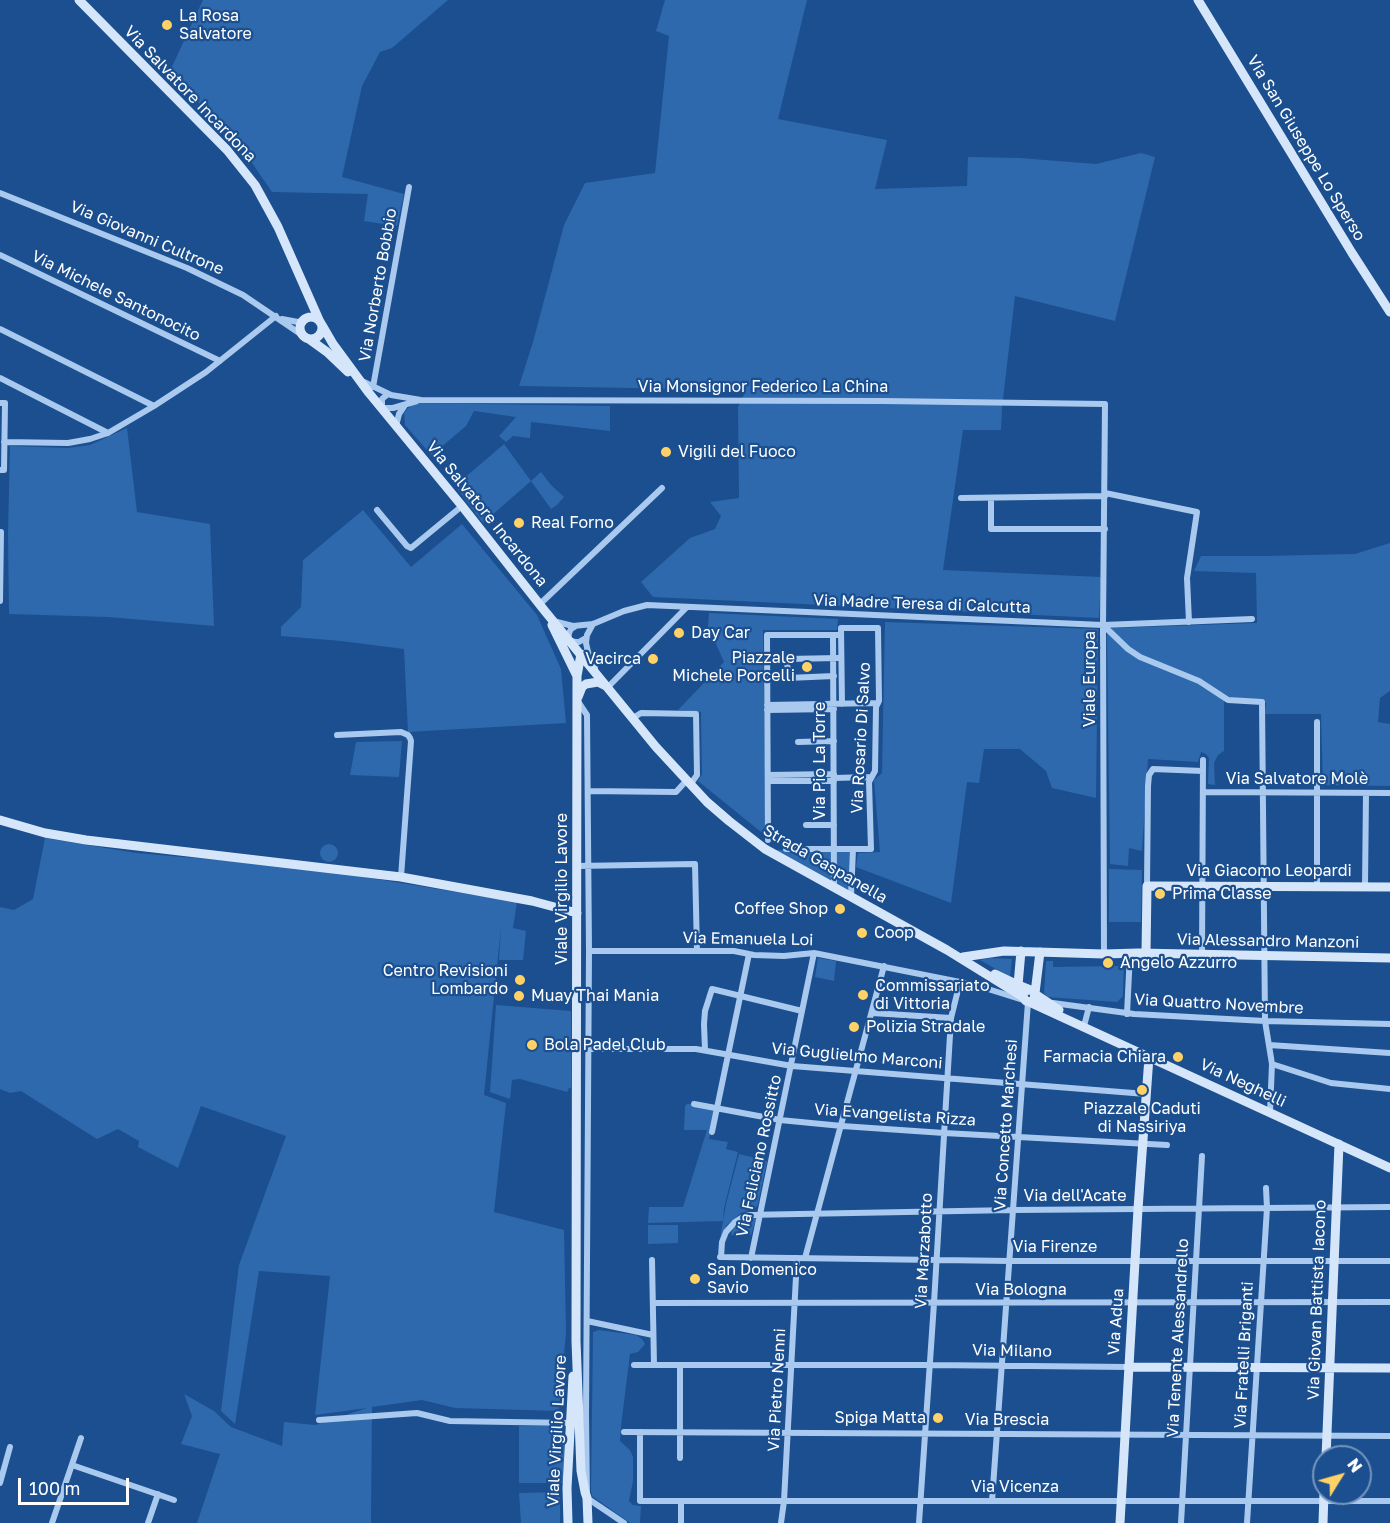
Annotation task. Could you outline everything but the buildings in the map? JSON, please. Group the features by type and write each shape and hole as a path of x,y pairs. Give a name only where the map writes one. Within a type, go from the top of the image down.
{"street":[{"name":"Via Salvatore Incardona","path":"79,0 227,150 248,176 278,227 301,282"},
{"name":"Via San Giuseppe Lo Sperso","path":"1198,0 1390,312"},
{"name":"Via Norberto Bobbio","path":"371,390 410,187"},
{"name":"Via Giovanni Cultrone","path":"0,194 187,268 243,294 306,337"},
{"name":"Via Michele Santonocito","path":"0,255 220,361"},
{"path":"301,282 307,301 305,320 300,328 306,337 371,390 421,400"},
{"path":"301,282 333,344 371,390"},
{"path":"4,442 68,443 108,433 206,372 277,317 288,321 314,317 321,323 322,333 316,338 306,337"},
{"path":"0,329 154,406"},
{"path":"0,378 108,433"},
{"name":"Via Salvatore Incardona","path":"371,390 396,426 581,654"},
{"path":"388,394 382,399 382,408 393,408 421,400"},
{"name":"Via Monsignor Federico La China","path":"421,400 1105,404"},
{"path":"2,404 4,442 2,470"},
{"name":"Viale Europa","path":"1104,954 1105,404"},
{"path":"396,426 399,414 405,405"},
{"path":"577,676 542,607 662,488"},
{"path":"961,498 1105,495 1197,512 1187,578 1190,622"},
{"path":"991,498 991,529 1104,529"},
{"path":"377,510 411,548 462,506"},
{"path":"0,601 1,532"},
{"name":"Via Madre Teresa di Calcutta","path":"553,621 576,626 593,624 624,611 647,605 1103,625 1252,619"},
{"path":"624,1523 588,1498 586,1414 587,715 577,699 582,687 586,684 598,682 608,687 687,607"},
{"path":"581,654 585,637 593,624"},
{"path":"1103,625 1140,657 1199,681 1228,700 1262,702 1263,957 1265,1021 1272,1064 1270,1112"},
{"path":"576,626 571,629 568,640 579,642 585,637"},
{"name":"Via Rosario Di Salvo","path":"841,634 841,628 878,628 879,701 876,707 875,771 869,782 871,849 853,849"},
{"path":"768,840 767,635 841,634 842,704"},
{"name":"Via Pio La Torre","path":"834,635 834,887"},
{"path":"585,637 588,652 598,676"},
{"name":"Viale Virgilio Lavore","path":"581,654 577,676 576,1341 581,1471 588,1498 588,1523"},
{"name":"Strada Gaspanella","path":"581,654 688,783 729,821 765,849 1028,997"},
{"path":"834,676 788,678 787,659 841,658"},
{"path":"767,708 878,703"},
{"path":"588,791 676,792 697,775 696,714 641,713 633,717"},
{"path":"1317,722 1317,886"},
{"path":"337,735 402,732 410,738 401,877"},
{"path":"798,742 834,741"},
{"path":"1202,955 1203,760"},
{"path":"1146,953 1149,775 1154,769 1203,771"},
{"path":"768,778 871,777"},
{"name":"Via Salvatore Molè","path":"1203,792 1390,793"},
{"path":"1365,886 1366,793"},
{"path":"0,820 45,833 86,840 401,877 532,901 577,913"},
{"path":"806,825 834,825"},
{"path":"786,849 853,849 851,897"},
{"path":"577,866 695,864 697,951"},
{"name":"Via Giacomo Leopardi","path":"1147,886 1390,887"},
{"name":"Strada Gaspanella","path":"947,950 1018,986 1028,997"},
{"name":"Via Emanuela Loi","path":"588,951 734,951 784,956 814,953 1028,997"},
{"path":"1018,986 1021,951"},
{"name":"Via Alessandro Manzoni","path":"963,957 1021,951 1390,958"},
{"path":"1028,997 1040,952"},
{"name":"Via Feliciano Rossitto","path":"751,1258 814,953"},
{"path":"1127,1014 1130,953"},
{"path":"712,1132 749,954"},
{"path":"806,1258 884,966"},
{"path":"975,986 983,972"},
{"name":"Via Marzabotto","path":"919,1523 951,1018 960,982"},
{"path":"705,1050 705,1011 712,988 802,1011"},
{"path":"1028,997 1047,1003 1084,1026"},
{"path":"1028,997 1084,1026"},
{"name":"Via Concetto Marchesi","path":"992,1500 1028,997"},
{"name":"Via Quattro Novembre","path":"1047,1003 1127,1014 1390,1024"},
{"path":"1084,1026 1089,1007"},
{"path":"872,1013 951,1018"},
{"name":"Via Neghelli","path":"1084,1026 1390,1168"},
{"path":"1269,1045 1390,1053"},
{"name":"Via Guglielmo Marconi","path":"587,1049 696,1048 792,1066 1146,1094"},
{"name":"Via Adua","path":"1120,1523 1149,1057"},
{"path":"577,1061 588,1061"},
{"path":"1272,1064 1331,1083 1390,1089"},
{"name":"Via Evangelista Rizza","path":"694,1104 780,1120 842,1126 1167,1145"},
{"name":"Via Giovan Battista Iacono","path":"1327,1445 1339,1144"},
{"name":"Via Tenente Alessandrello","path":"1181,1523 1202,1155"},
{"name":"Via Fratelli Briganti","path":"1247,1523 1267,1208 1266,1188"},
{"name":"Via dell'Acate","path":"720,1257 726,1232 746,1215 1390,1207"},
{"name":"Via Firenze","path":"720,1257 1010,1261 1390,1261"},
{"name":"Via Pietro Nenni","path":"781,1523 797,1258"},
{"path":"652,1260 654,1365"},
{"name":"Via Bologna","path":"653,1303 1390,1302"},
{"path":"587,1321 653,1335"},
{"name":"Viale Virgilio Lavore","path":"568,1523 567,1488 576,1341"},
{"name":"Via Milano","path":"634,1365 1390,1368"},
{"path":"680,1365 680,1458"},
{"path":"319,1420 417,1413 450,1421 570,1423"},
{"name":"Via Brescia","path":"624,1432 1390,1436"},
{"name":"Via Vicenza","path":"640,1432 640,1501 1182,1501 1312,1497"},
{"path":"52,1523 81,1438"},
{"path":"0,1484 10,1447"},
{"path":"72,1465 174,1500"},
{"path":"148,1523 158,1494"},
{"name":"Via Vicenza","path":"1372,1500 1390,1501"},
{"path":"681,1501 681,1523"},
{"path":"1323,1523 1324,1505"}],"shaded area":[{"path":"203,0 448,0 392,48 380,52 362,86 342,177 404,194 397,226 364,221 368,194 272,192 237,141 169,73"},
{"path":"665,0 807,0 778,119 887,140 875,189 967,186 968,157 1020,158 1096,164 1141,153 1155,157 1115,321 1015,296 1001,430 963,430 943,570 1101,577 1099,618 653,597 641,582 690,538 715,529 721,516 710,502 739,498 738,407 746,390 519,386 564,225 585,183 655,173 669,36 656,31"},
{"path":"414,404 610,406 610,431 531,422 530,438 513,436 506,442 499,436 516,417 474,411 466,426 433,457 405,425 404,413"},
{"path":"127,428 137,512 210,524 214,626 108,617 9,614 10,446 68,448 90,445"},
{"path":"504,444 531,481 483,523 455,486"},
{"path":"541,472 564,497 551,509 531,481"},
{"path":"363,510 411,567 462,524 537,615 561,669 566,723 408,732 404,649 281,636 281,627 301,607 303,560"},
{"path":"1390,543 1390,691 1380,698 1378,722 1390,724 1390,786 1323,785 1321,714 1265,714 1266,703 1224,701 1224,751 1218,755 1214,763 1215,785 1208,784 1209,758 1201,752 1198,762 1148,759 1142,851 1129,848 1128,866 1110,864 1107,634 1112,628 1257,623 1256,573 1194,571 1201,556 1355,554"},
{"path":"709,613 838,619 837,630 763,630 766,836 698,781 702,774 701,712 678,710 724,662 708,626"},
{"path":"885,622 1098,629 1096,798 1052,788 1046,771 1020,749 984,749 979,783 967,782 951,903 856,867 858,853 880,852 874,780 882,773"},
{"path":"402,741 399,777 350,775 356,742"},
{"path":"45,838 136,853 346,874 517,902 513,928 526,931 523,960 499,960 501,927 484,1095 506,1103 494,1212 564,1230 566,1332 559,1411 455,1408 422,1400 372,1407 371,1523 197,1523 220,1454 181,1444 192,1416 184,1394 214,1411 231,1427 282,1446 284,1422 315,1425 367,1408 315,1415 330,1276 259,1271 235,1424 221,1411 239,1265 286,1136 201,1106 178,1168 138,1147 139,1141 118,1129 97,1139 21,1091 10,1093 0,1089 0,907 14,910 33,899"},
{"path":"329,844 335,847 338,853 335,859 329,862 323,859 320,853 323,847"},
{"path":"771,850 852,850 849,894"},
{"path":"1109,869 1142,870 1141,922 1109,922"},
{"path":"818,958 836,961 834,981 815,977"},
{"path":"1012,959 1010,977 980,960"},
{"path":"1121,960 1124,961 1123,996 1117,1002 1047,997 1044,993 1046,961 1053,961 1053,967 1120,966"},
{"name":"Bola Padel Club","path":"496,1005 571,1011 571,1088 567,1092 520,1079 512,1080 510,1099 490,1092"},
{"path":"687,1104 716,1109 709,1139 728,1142 726,1149 738,1152 723,1221 648,1223 649,1207 683,1207 707,1130 684,1130"},
{"path":"739,1154 767,1161 758,1205 741,1213 727,1225 720,1239 726,1204"},
{"path":"752,1216 756,1219 751,1235 731,1235 733,1227"},
{"path":"648,1225 678,1225 678,1243 648,1244"},
{"path":"599,1330 636,1335 645,1344 638,1352 630,1354 620,1441 630,1450 633,1457 633,1481 629,1501 633,1505 641,1506 640,1523 630,1523 592,1496 593,1332"},
{"path":"519,1426 561,1426 564,1428 564,1480 562,1483 519,1483"},
{"path":"560,1492 560,1523 521,1523 519,1493"}],"place":[{"name":"La Rosa Salvatore","path":"167,25"},
{"name":"Vigili del Fuoco","path":"666,452"},
{"name":"Real Forno","path":"519,523"},
{"name":"Day Car","path":"679,633"},
{"name":"Vacirca","path":"653,659"},
{"name":"Piazzale Michele Porcelli","path":"807,667"},
{"name":"Prima Classe","path":"1160,894"},
{"name":"Coffee Shop","path":"840,909"},
{"name":"Coop","path":"862,933"},
{"name":"Angelo Azzurro","path":"1108,963"},
{"name":"Centro Revisioni Lombardo","path":"520,980"},
{"name":"Commissariato di Vittoria","path":"863,995"},
{"name":"Muay Thai Mania","path":"519,996"},
{"name":"Polizia Stradale","path":"854,1027"},
{"name":"Bola Padel Club","path":"532,1045"},
{"name":"Farmacia Chiara","path":"1178,1057"},
{"name":"Piazzale Caduti di Nassiriya","path":"1142,1090"},
{"name":"San Domenico Savio","path":"695,1279"},
{"name":"Spiga Matta","path":"938,1418"}]}
